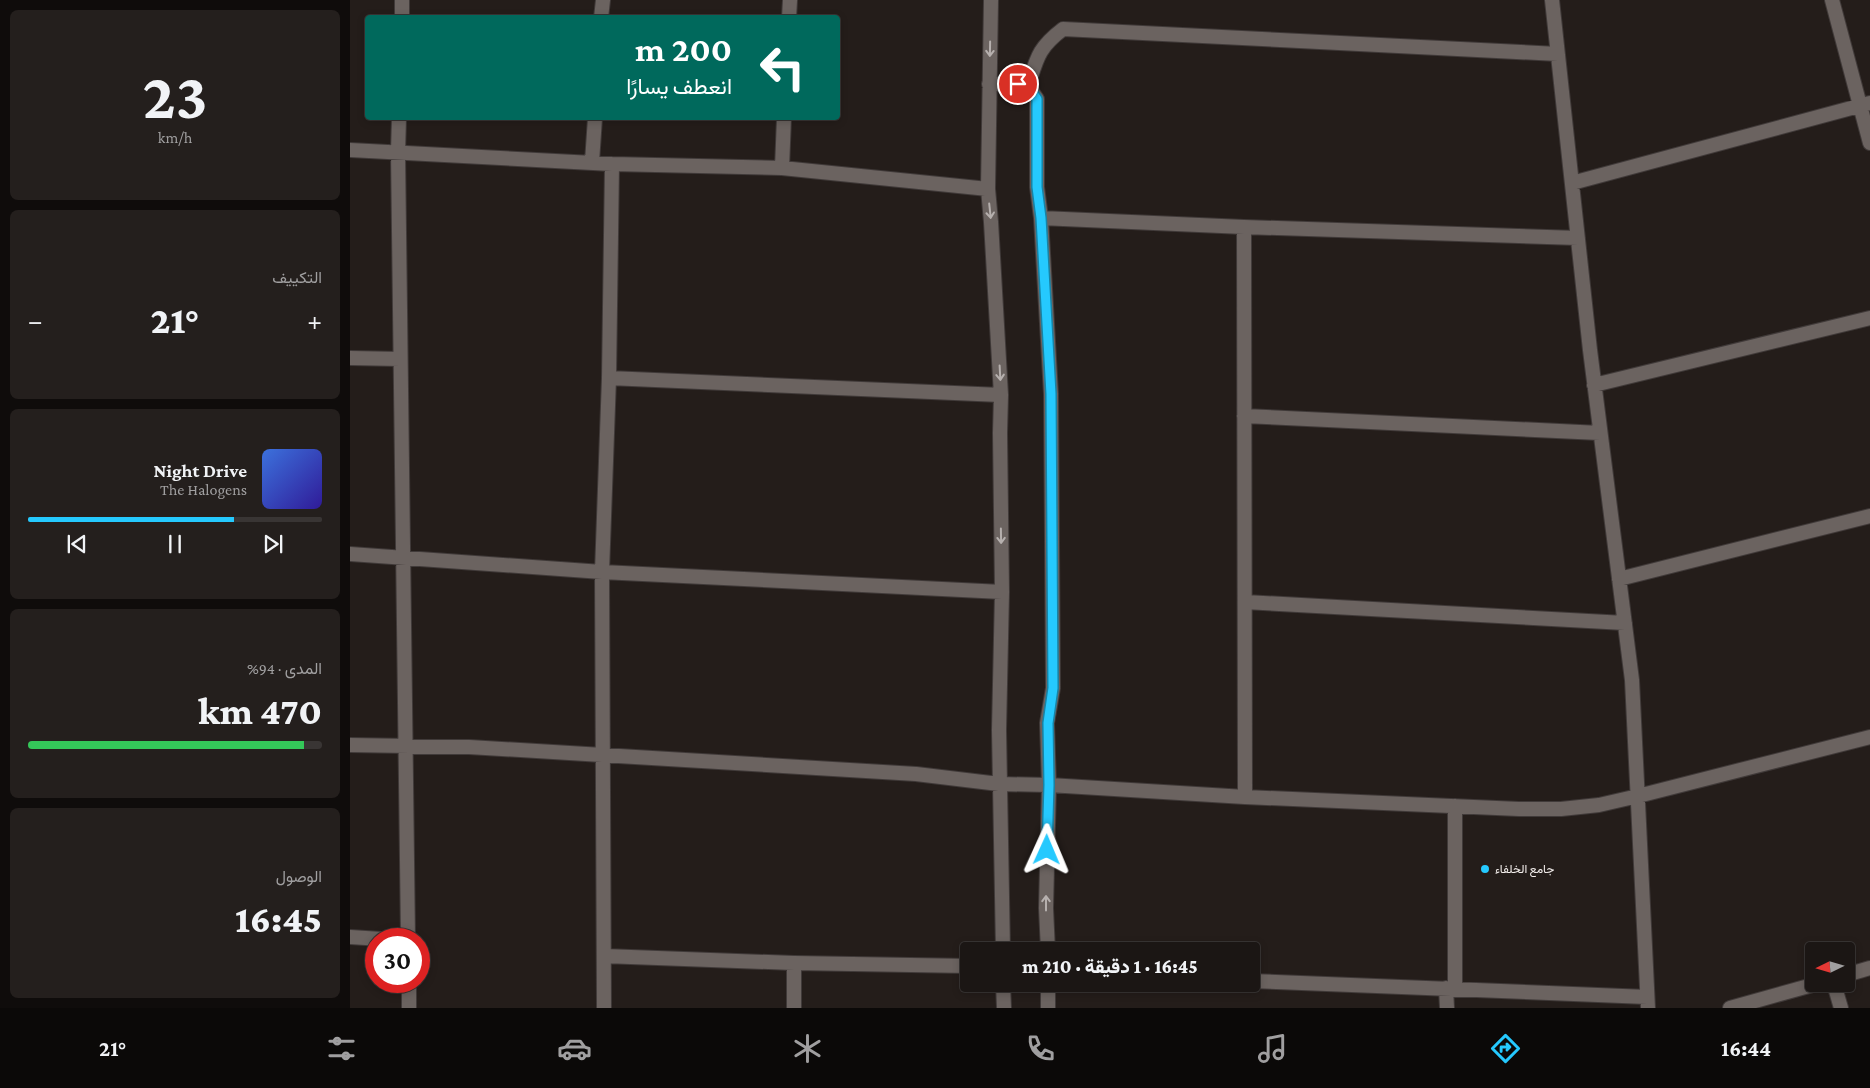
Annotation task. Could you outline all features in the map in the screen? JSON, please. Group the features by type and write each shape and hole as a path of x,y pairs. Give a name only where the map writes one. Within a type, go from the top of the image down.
{"street":[{"path":"402,0 402,15"},
{"path":"602,15 603,0"},
{"path":"789,15 790,0"},
{"path":"991,0 988,189 1001,395 1002,592 999,784 1003,942"},
{"path":"1260,981 1450,988 1647,1002 1632,680 1594,385 1552,0"},
{"path":"1832,0 1865,105 1870,144"},
{"path":"1028,86 1038,55 1048,41 1063,29 1558,54"},
{"path":"989,84 1028,86 1037,99 1037,187 1041,218 1051,394 1053,688 1048,723 1049,785 1046,908 1048,942"},
{"path":"1572,183 1865,105"},
{"path":"399,120 400,359 408,928"},
{"path":"592,162 595,120"},
{"path":"782,168 784,120"},
{"path":"350,150 612,164 782,168 988,189"},
{"path":"604,1008 602,572 609,378 612,164"},
{"path":"1041,218 1578,238"},
{"path":"1244,227 1245,797"},
{"path":"1594,385 1870,318"},
{"path":"350,358 400,359"},
{"path":"609,378 1001,395"},
{"path":"1244,416 1600,433"},
{"path":"1619,579 1870,516"},
{"path":"350,554 404,556 602,572 1002,592"},
{"path":"1245,602 1625,623"},
{"path":"350,745 469,747 916,774 999,784 1049,785 1245,797 1561,809 1599,805 1638,796 1870,737"},
{"path":"1446,1008 1450,988 1455,806"},
{"path":"350,937 365,938"},
{"path":"604,956 960,966"},
{"path":"794,962 794,1008"},
{"path":"1855,972 1870,968"},
{"path":"1730,1008 1805,987"},
{"path":"1004,992 1004,1008"},
{"path":"1048,992 1048,1008"},
{"path":"1836,992 1841,1008"},
{"path":"409,993 409,1008"}],"place":[{"name":"جامع الخلفاء","path":"1485,869"}],"route":[{"path":"1018,84 1028,86 1037,99 1037,187 1041,218 1051,394 1053,688 1048,723 1047,850"}]}
